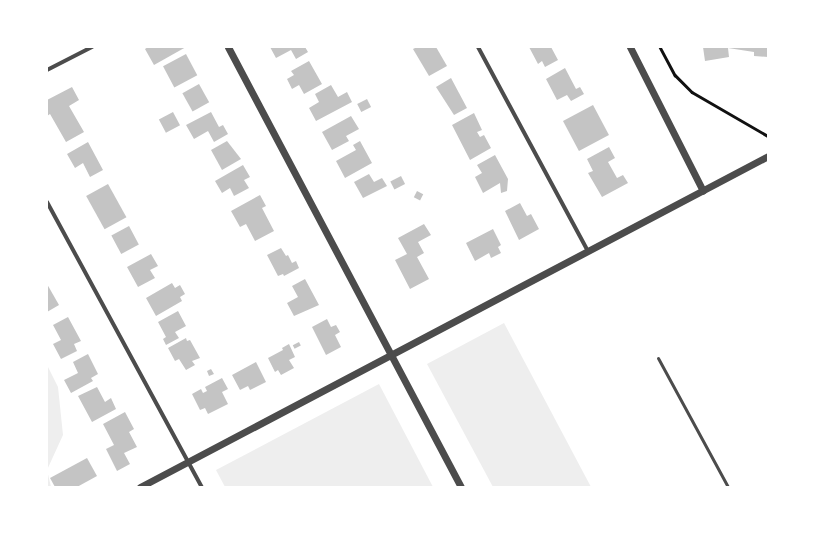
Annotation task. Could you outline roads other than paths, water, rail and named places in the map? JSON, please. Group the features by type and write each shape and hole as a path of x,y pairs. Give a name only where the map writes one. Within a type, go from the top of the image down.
{"street":[{"path":"47,70 92,47"},
{"path":"228,47 461,487"},
{"path":"478,47 588,252"},
{"path":"630,47 703,191"},
{"path":"140,487 390,353 588,252 768,156"},
{"path":"47,202 202,487"}],"lane":[{"path":"658,358 728,487"}]}
